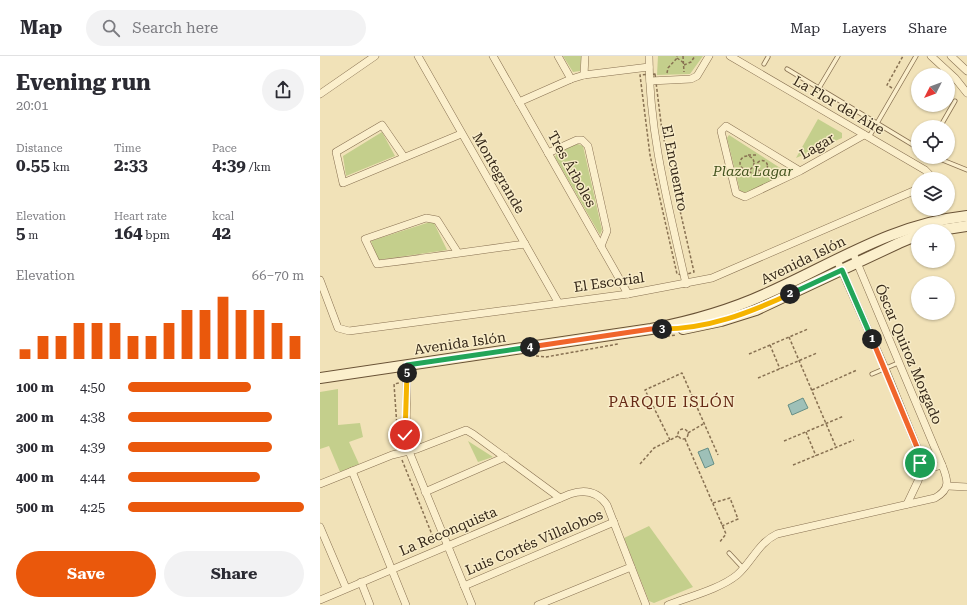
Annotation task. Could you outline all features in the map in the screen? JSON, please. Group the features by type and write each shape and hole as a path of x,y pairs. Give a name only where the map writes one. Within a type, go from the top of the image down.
{"main road":[{"name":"Avenida Islón","path":"320,378 651,329 691,320 732,308 771,292 885,236 907,228 934,221 967,216"},
{"path":"955,228 967,226"},
{"name":"Avenida Islón","path":"651,329 682,329 739,316 756,310 898,243 911,238"}],"street":[{"path":"320,94 375,56"},
{"name":"Montegrande","path":"418,56 461,134 558,302"},
{"name":"Tres Árboles","path":"493,56 628,294"},
{"path":"558,56 571,79"},
{"path":"584,75 585,56"},
{"name":"El Encuentro","path":"649,56 657,150 686,284"},
{"path":"650,81 691,79 696,76 709,56"},
{"name":"La Flor del Aire","path":"730,56 927,172"},
{"path":"931,56 955,78 967,93"},
{"path":"950,56 967,71"},
{"path":"519,102 571,79 584,75 649,67"},
{"path":"404,157 382,125 336,152 343,183 461,134"},
{"name":"Lagar","path":"798,172 726,126 721,130 736,193 745,197 798,172 866,136"},
{"path":"548,153 577,140 582,140 588,146 607,231 601,246"},
{"name":"El Escorial","path":"320,280 338,328 348,331 558,302 628,294 712,278 911,192"},
{"path":"458,253 437,220 426,218 365,239 377,264 525,244"},
{"name":"Óscar Quiroz Morgado","path":"853,253 858,262 898,363 948,478 948,486"},
{"name":"Óscar Quiroz Morgado","path":"837,260 885,368 919,452 921,471 907,504"},
{"path":"407,365 405,435 408,451 472,605"},
{"path":"320,484 392,455 417,449 466,430 560,498"},
{"path":"425,492 505,457"},
{"path":"921,471 942,465"},
{"path":"352,471 406,605"},
{"path":"668,605 732,579 744,568 764,542 777,534 935,498 943,493 948,486 967,487"},
{"name":"La Reconquista","path":"320,600 574,493 587,492 596,494 604,501 614,522"},
{"path":"614,522 646,605"},
{"name":"Luis Cortés Villalobos","path":"464,586 614,522"},
{"path":"320,527 346,588"},
{"path":"538,605 631,567"},
{"path":"361,582 370,605"}],"lane":[{"path":"764,64 768,56"},
{"path":"820,88 838,56"},
{"path":"866,136 878,122 916,56"},
{"path":"787,69 878,122 911,143"},
{"path":"952,164 967,170"},
{"path":"872,374 898,363"},
{"path":"729,553 744,568"}],"path":[{"path":"683,56 685,80"},
{"path":"684,64 691,62 695,56"},
{"path":"896,90 887,85 903,56"},
{"path":"666,80 668,68 677,57 684,64"},
{"path":"744,170 753,168 754,163 750,157 744,157 740,164 744,170 752,173 798,172"},
{"path":"762,160 766,162 767,166 766,169 762,171 758,170 756,165 762,160"},
{"path":"673,277 676,274"},
{"path":"749,354 808,329"},
{"path":"789,337 836,447"},
{"path":"770,345 780,369"},
{"path":"758,378 818,353"},
{"path":"812,390 857,370"},
{"path":"670,440 645,390 682,373 718,455"},
{"path":"784,442 844,416"},
{"path":"685,439 688,433 704,424"},
{"path":"640,464 654,448 678,436 679,431 682,429 688,433"},
{"path":"806,432 816,456"},
{"path":"678,436 685,439"},
{"path":"685,439 726,534 719,543"},
{"path":"793,465 854,440"},
{"path":"713,503 730,498 736,512 738,519 722,526"}],"green space":[{"path":"563,56 581,56 580,71 573,72"},
{"path":"658,56 703,56 690,74 657,75"},
{"path":"818,119 842,133 842,138 796,158"},
{"path":"382,132 395,156 346,176 343,156"},
{"name":"Plaza Lagar","path":"729,135 788,173 747,193 740,191 727,138"},
{"path":"578,144 583,146 602,230 600,235 555,157 558,151"},
{"path":"433,221 447,250 378,260 371,241"},
{"path":"338,389 338,425 360,423 363,437 349,442 359,464 340,472 329,446 320,449 320,392"},
{"path":"468,441 493,457 478,462"},
{"path":"649,526 693,587 654,603 649,601 624,538"}],"water":[{"path":"803,398 808,408 792,415 788,405"},
{"path":"708,448 714,464 705,468 698,452"}],"district":[{"name":"PARQUE ISLÓN","path":"672,402"}],"route":[{"path":"405,435 407,365 651,329 682,329 721,321 756,310 842,270 903,411 919,452 920,463"}]}
